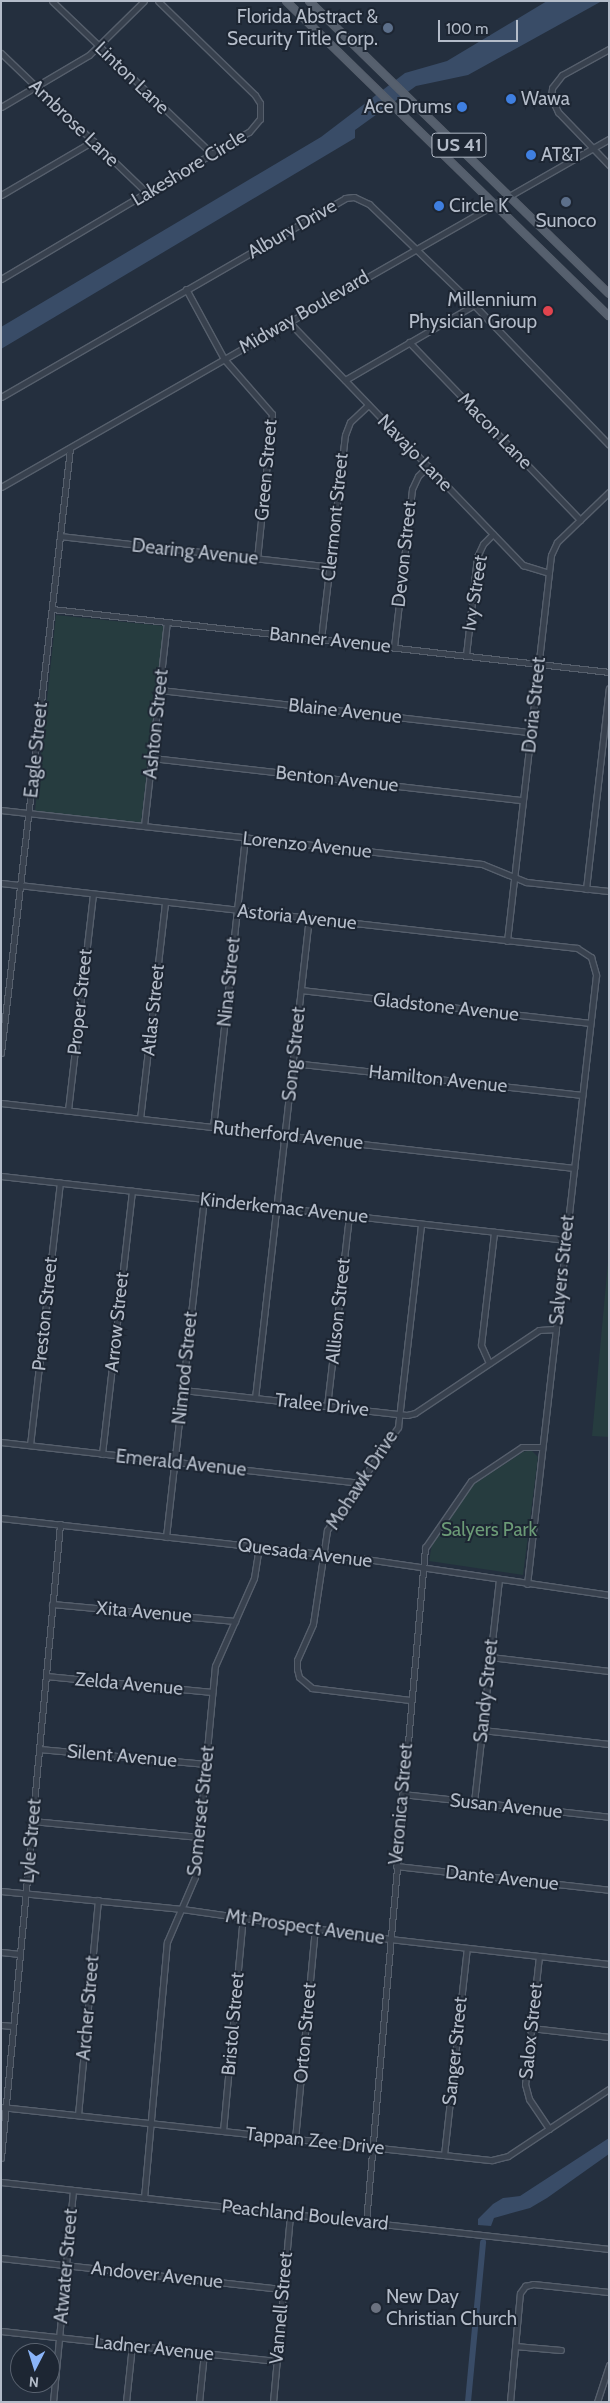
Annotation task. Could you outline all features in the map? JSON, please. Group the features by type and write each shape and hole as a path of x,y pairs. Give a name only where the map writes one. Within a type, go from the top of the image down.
{"main road":[{"name":"US 41","path":"286,1 496,203 609,316"},
{"name":"US 41","path":"309,1 511,195 609,294"}],"street":[{"name":"Linton Lane","path":"52,1 212,154"},
{"path":"1,107 100,47 144,1"},
{"name":"Lakeshore Circle","path":"1,279 212,154 256,126 260,119 260,103 158,1"},
{"path":"609,49 562,75 552,88 551,97 558,112 609,165"},
{"name":"Ambrose Lane","path":"1,53 147,193"},
{"name":"Midway Boulevard","path":"1,488 415,248 609,139"},
{"path":"1,195 93,141"},
{"name":"Albury Drive","path":"1,398 345,198 354,197 369,204 474,305 609,445"},
{"name":"Green Street","path":"186,290 224,359 272,414 257,559"},
{"path":"345,380 474,305"},
{"name":"Navajo Lane","path":"288,322 523,565 549,573"},
{"name":"Macon Lane","path":"409,342 580,520"},
{"name":"Clermont Street","path":"322,639 346,429 368,404"},
{"name":"Eagle Street","path":"1,1053 70,448"},
{"name":"Devon Street","path":"394,647 412,489 418,476 428,466"},
{"name":"Doria Street","path":"507,940 552,549 609,492"},
{"name":"Ivy Street","path":"466,655 477,557 483,544 493,534"},
{"name":"Dearing Avenue","path":"60,536 330,567"},
{"name":"Banner Avenue","path":"52,608 609,672"},
{"name":"Ashton Street","path":"144,826 167,622"},
{"path":"586,889 609,688"},
{"name":"Blaine Avenue","path":"160,690 531,732"},
{"name":"Benton Avenue","path":"152,758 523,800"},
{"name":"Lorenzo Avenue","path":"1,810 482,864 526,882 609,891"},
{"name":"Nina Street","path":"212,1127 245,838"},
{"name":"Astoria Avenue","path":"1,883 576,948 591,957"},
{"name":"Proper Street","path":"68,1110 92,894"},
{"name":"Atlas Street","path":"140,1119 165,902"},
{"name":"Song Street","path":"255,1398 309,918"},
{"name":"Salyers Street","path":"527,1584 596,975 591,957"},
{"name":"Gladstone Avenue","path":"301,990 590,1023"},
{"name":"Hamilton Avenue","path":"293,1063 582,1096"},
{"name":"Rutherford Avenue","path":"1,1103 574,1168"},
{"name":"Kinderkemac Avenue","path":"1,1176 566,1240"},
{"name":"Preston Street","path":"30,1445 60,1183"},
{"name":"Arrow Street","path":"102,1454 132,1191"},
{"name":"Nimrod Street","path":"166,1536 204,1199"},
{"name":"Allison Street","path":"327,1406 349,1216"},
{"name":"Mohawk Drive","path":"410,1700 318,1689 304,1683 299,1676 297,1660 313,1624 327,1530 392,1441 400,1414 421,1224"},
{"path":"490,1363 481,1345 494,1232"},
{"name":"Tralee Drive","path":"183,1390 400,1414 416,1413 539,1330 556,1329"},
{"name":"Emerald Avenue","path":"1,1442 361,1483"},
{"name":"Veronica Street","path":"366,2222 422,1568 428,1540 471,1481 522,1447 542,1447"},
{"name":"Quesada Avenue","path":"1,1518 322,1554 609,1595"},
{"name":"Lyle Street","path":"1,2158 4,2107 14,2026 60,1524"},
{"name":"Somerset Street","path":"144,2198 167,1942 195,1877 212,1692 217,1658 254,1578 259,1547"},
{"name":"Sandy Street","path":"474,1802 499,1580"},
{"name":"Xita Avenue","path":"52,1604 234,1621"},
{"path":"490,1657 609,1671"},
{"name":"Zelda Avenue","path":"46,1676 212,1692"},
{"path":"482,1730 609,1744"},
{"name":"Silent Avenue","path":"39,1749 206,1764"},
{"name":"Susan Avenue","path":"402,1794 609,1817"},
{"path":"32,1821 199,1836"},
{"name":"Dante Avenue","path":"396,1866 609,1890"},
{"name":"Mt Prospect Avenue","path":"1,1891 182,1909 390,1939 609,1964"},
{"name":"Archer Street","path":"78,2115 98,1900"},
{"name":"Bristol Street","path":"223,2131 243,1917"},
{"name":"Orton Street","path":"295,2139 315,1928"},
{"name":"Sanger Street","path":"444,2155 467,1948"},
{"path":"1,1952 20,1954"},
{"name":"Salox Street","path":"539,1956 526,2093 549,2129"},
{"path":"1,2025 14,2026"},
{"path":"531,2028 609,2037"},
{"name":"Tappan Zee Drive","path":"4,2107 500,2160 609,2089"},
{"name":"Peachland Boulevard","path":"1,2182 609,2249"},
{"name":"Atwater Street","path":"53,2402 73,2190"},
{"name":"Vannell Street","path":"272,2402 290,2214"},
{"name":"Andover Avenue","path":"1,2258 283,2289"},
{"path":"510,2402 520,2293 525,2286 533,2284 609,2292"},
{"name":"Ladner Avenue","path":"1,2331 276,2361"},
{"path":"126,2402 132,2345"},
{"path":"515,2346 562,2350"},
{"path":"200,2402 204,2353"},
{"path":"597,2402 609,2365"}],"green space":[{"path":"56,615 164,626 141,823 35,811"},
{"path":"609,1251 609,1437 592,1436"},
{"name":"Salyers Park","path":"531,1450 538,1457 523,1575 429,1561 432,1544 473,1485 523,1452"}],"water":[{"path":"547,1 602,1 468,75 416,86 355,130 355,138 1,349 1,327 321,137 405,73 447,61"},
{"path":"609,2138 609,2154 547,2198 530,2208 494,2218 491,2226 478,2225 478,2219 493,2204 503,2198 520,2196"}],"waterway":[{"path":"468,2402 483,2243"}],"place":[{"name":"Florida Abstract & Security Title Corp.","path":"388,28"},
{"name":"Wawa","path":"511,99"},
{"name":"Ace Drums","path":"462,107"},
{"name":"AT&T","path":"531,155"},
{"name":"Sunoco","path":"566,202"},
{"name":"Circle K","path":"439,206"},
{"name":"Millennium Physician Group","path":"548,311"},
{"name":"New Day Christian Church","path":"376,2308"}]}
